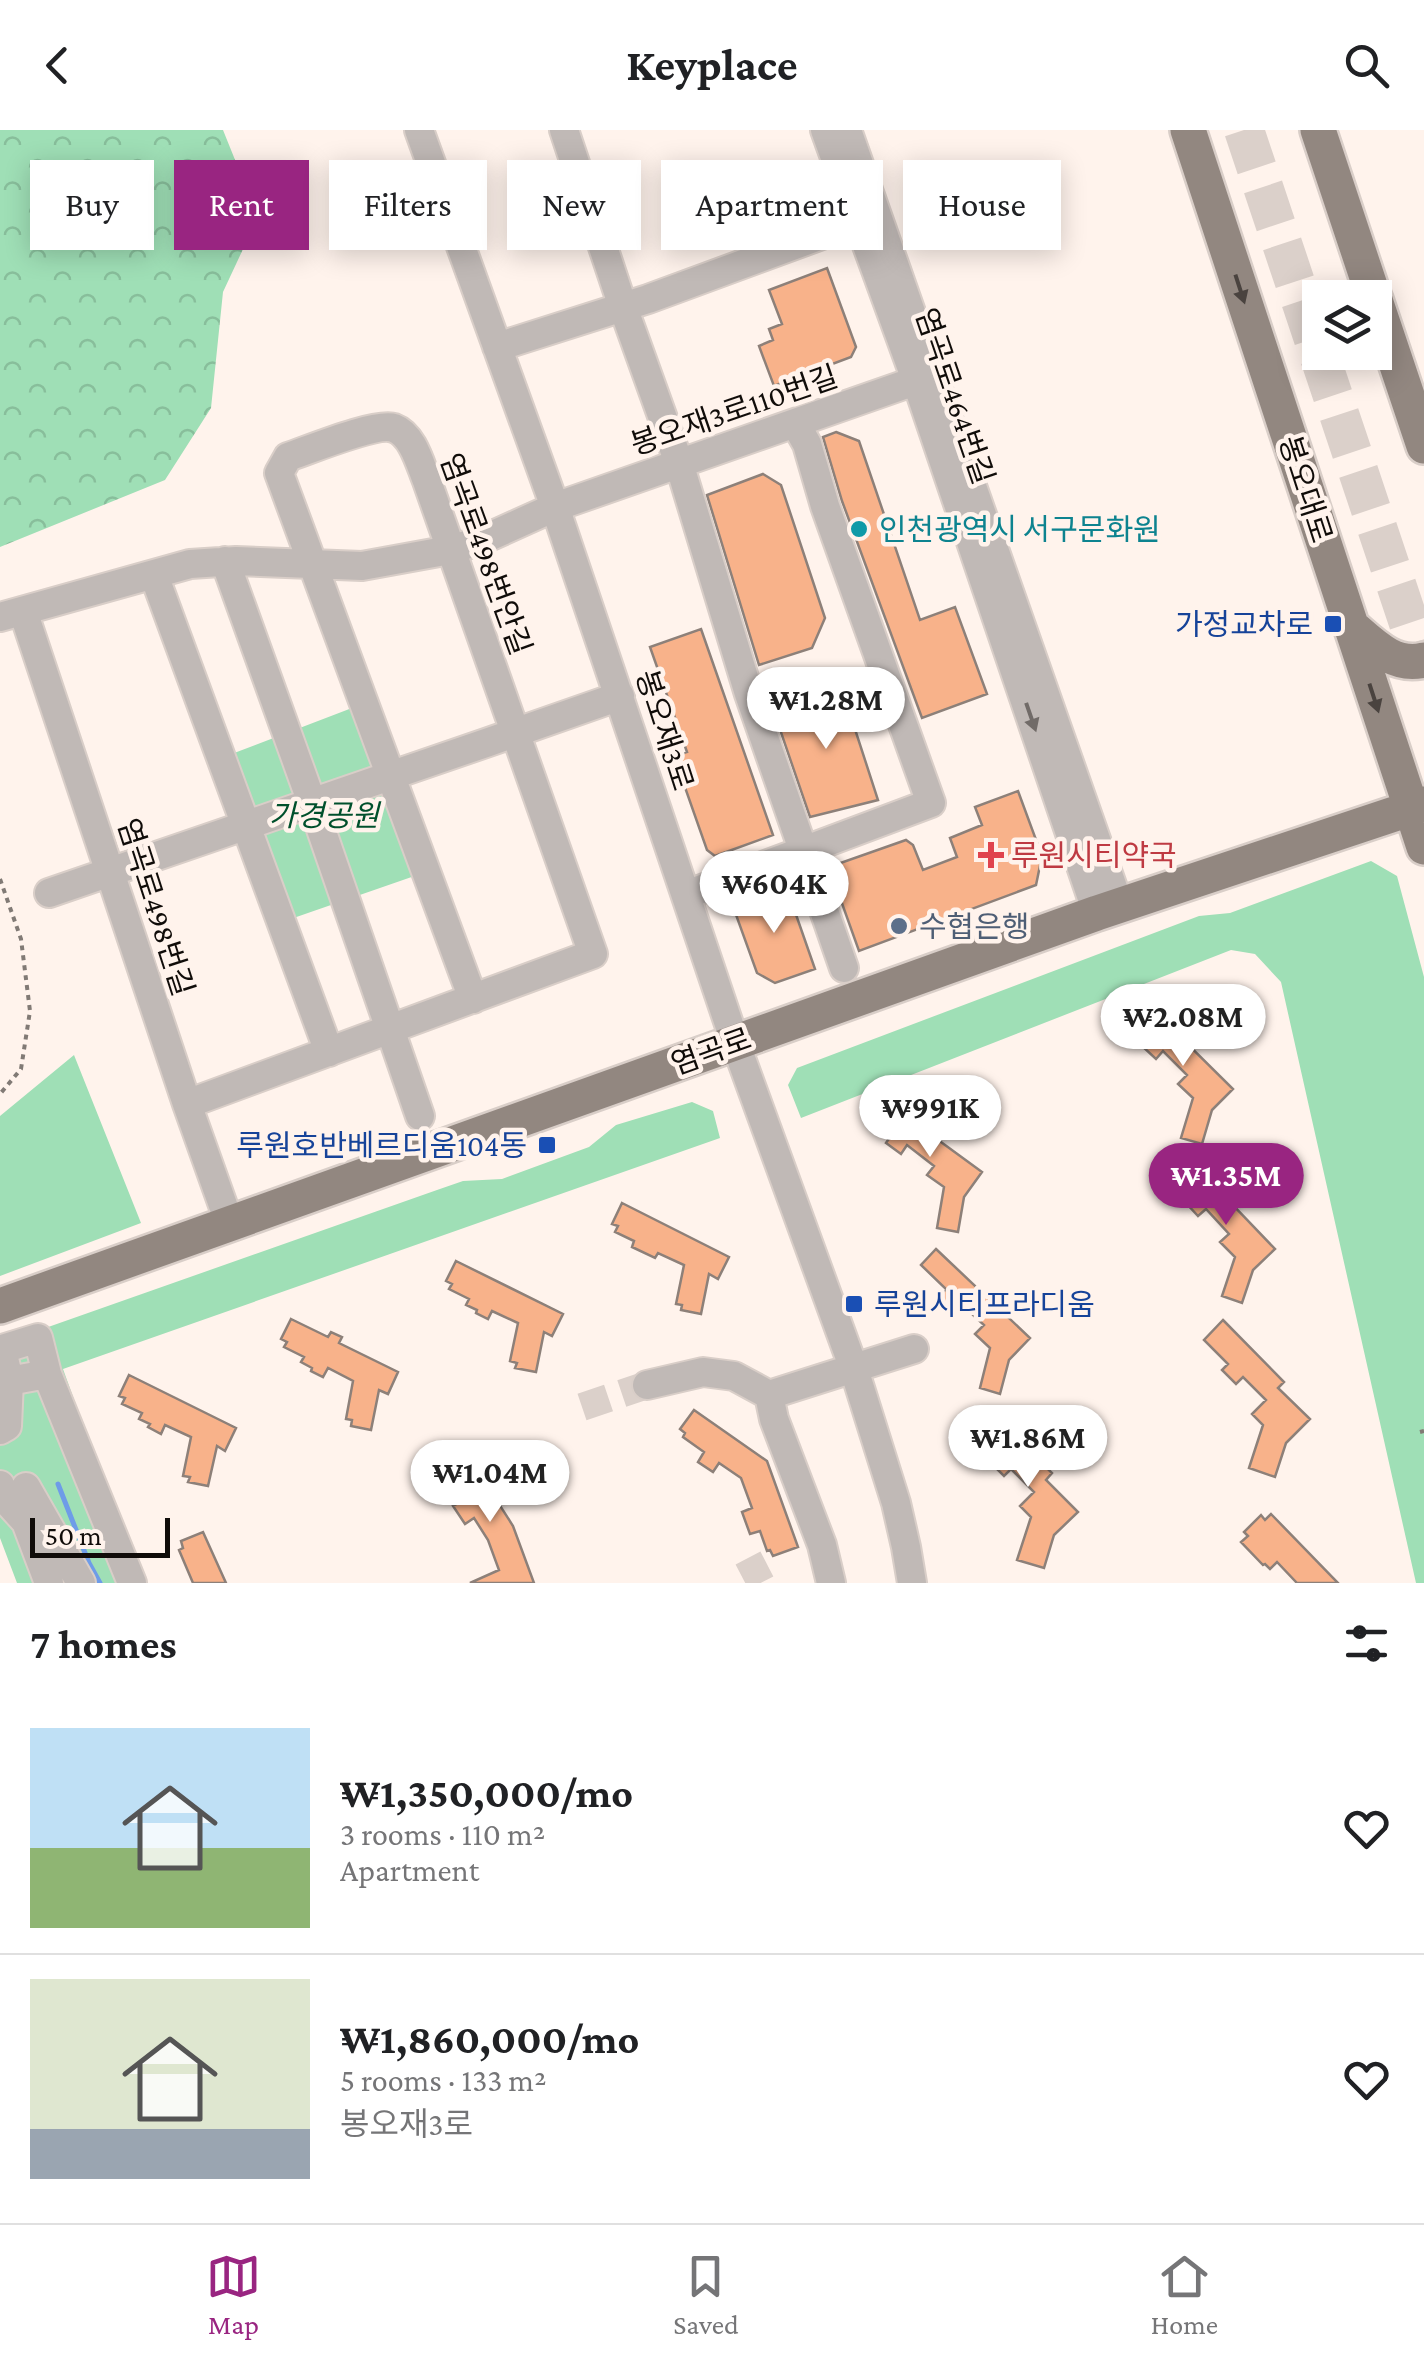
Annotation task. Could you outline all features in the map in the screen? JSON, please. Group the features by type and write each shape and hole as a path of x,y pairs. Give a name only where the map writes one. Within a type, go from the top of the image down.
{"main road":[{"name":"봉오대로","path":"1188,130 1351,626 1417,806 1424,848"},
{"path":"1318,130 1369,280"},
{"path":"1392,350 1424,446"},
{"path":"1351,626 1398,661 1424,660"},
{"name":"염곡로","path":"0,1306 1108,909 1417,806"}],"street":[{"name":"봉오재3로","path":"419,130 555,506 736,1042 854,1369 896,1503 912,1583"},
{"path":"564,130 679,463 749,694 844,968"},
{"name":"염곡로464번길","path":"825,130 839,160"},
{"name":"염곡로464번길","path":"848,130 855,160"},
{"path":"497,347 623,308 783,250"},
{"name":"염곡로464번길","path":"879,250 1108,909"},
{"name":"봉오재3로110번길","path":"12,614 190,564 362,566 450,550 482,540 555,506 926,377"},
{"path":"686,895 931,804 806,444 795,423"},
{"name":"염곡로498번안길","path":"187,1104 390,1030 594,954 411,443 395,428 376,427 288,457 278,473 473,999"},
{"path":"225,562 420,1116"},
{"path":"154,574 329,1052"},
{"name":"염곡로498번길","path":"12,614 110,872 229,1222"},
{"path":"49,893 620,696"},
{"path":"0,1430 6,1426 9,1380 1,1350 38,1338 46,1374 132,1583"},
{"path":"647,1384 702,1372 734,1376 769,1396 914,1348"},
{"path":"9,1380 46,1374"},
{"path":"769,1396 832,1583"},
{"path":"49,1583 26,1522 5,1499 13,1486 81,1583"}],"path":[{"path":"0,880 21,940 30,1010 22,1069 0,1094"}],"green space":[{"path":"0,130 223,130 235,160 174,160 174,250 243,250 223,292 211,408 165,480 0,547"},
{"name":"가경공원","path":"365,703 426,872 282,922 221,758"},
{"path":"1371,861 1397,876 1424,977 1424,1583 1416,1583 1281,982 1255,954 1231,950 801,1118 788,1085 797,1068 1199,916 1230,913"},
{"path":"74,1055 141,1223 0,1276 0,1116"},
{"path":"692,1102 713,1111 720,1138 63,1369 140,1583 17,1583 0,1538 0,1344 463,1181 502,1179 589,1147 616,1125"}],"building":[{"path":"827,268 856,347 851,357 774,386 759,346 773,340 769,329 782,324 769,290"},
{"path":"836,432 859,441 920,620 955,607 987,694 922,718 842,501 823,437"},
{"path":"763,474 781,485 825,618 812,648 759,665 707,495"},
{"path":"701,629 773,835 715,856 707,850 674,756 687,752 650,647"},
{"path":"840,683 878,800 810,817 773,709"},
{"path":"1018,791 1042,856 1036,885 859,951 829,867 906,840 913,845 923,870 957,857 950,838 982,825 975,807"},
{"path":"786,886 815,969 775,983 757,973 735,912 743,901"},
{"path":"1141,998 1233,1089 1212,1110 1202,1144 1181,1138 1193,1098 1178,1084 1187,1075 1163,1051 1156,1059 1142,1046 1150,1038 1125,1014"},
{"path":"878,1096 982,1172 964,1197 958,1232 937,1228 944,1187 927,1175 934,1166 907,1145 901,1154 886,1143 892,1134 864,1114"},
{"path":"1185,1155 1275,1249 1253,1270 1242,1303 1222,1296 1235,1257 1220,1242 1229,1234 1206,1209 1198,1216 1186,1203 1193,1195 1170,1170"},
{"path":"622,1203 729,1257 718,1279 709,1274 701,1314 681,1310 682,1305 676,1304 684,1265 632,1247 634,1241 615,1232 618,1226 612,1224"},
{"path":"936,1249 1030,1338 1009,1360 1000,1394 980,1388 990,1348 975,1334 984,1325 959,1302 952,1309 939,1297 946,1289 921,1265"},
{"path":"456,1261 563,1314 552,1336 544,1332 536,1372 515,1368 517,1363 510,1361 518,1323 492,1311 488,1319 466,1305 469,1299 449,1289 452,1284 446,1281"},
{"path":"291,1319 328,1337 331,1332 342,1337 339,1343 398,1372 388,1394 379,1390 371,1430 351,1426 352,1420 346,1419 353,1381 328,1368 323,1377 301,1362 304,1357 284,1347 287,1342 281,1339"},
{"path":"1223,1320 1284,1382 1278,1388 1310,1419 1286,1443 1275,1477 1249,1468 1263,1425 1252,1414 1266,1400 1243,1377 1236,1384 1222,1370 1228,1364 1204,1340"},
{"path":"129,1375 236,1428 225,1451 217,1446 208,1486 188,1482 190,1477 183,1476 191,1437 165,1425 161,1434 139,1419 142,1413 122,1404 125,1398 119,1396"},
{"path":"694,1410 767,1461 798,1547 773,1556 767,1551 760,1531 750,1534 742,1512 752,1508 741,1478 719,1463 713,1472 698,1462 704,1452 683,1437 685,1433 680,1429"},
{"path":"991,1413 1052,1473 1046,1480 1078,1512 1054,1535 1044,1568 1017,1560 1031,1517 1020,1506 1034,1492 1011,1469 1004,1476 990,1462 996,1456 972,1432"},
{"path":"469,1457 513,1526 534,1583 470,1583 499,1570 488,1540 474,1518 465,1524 453,1506 462,1501 448,1478 448,1470"},
{"path":"1271,1514 1338,1583 1297,1583 1277,1562 1270,1569 1263,1565 1241,1542 1248,1536 1244,1532 1261,1515 1265,1520"},
{"path":"203,1532 226,1583 193,1583 179,1550 183,1548 181,1541"}],"waterway":[{"path":"58,1484 100,1583"}],"tunnel":[{"path":"1244,130 1424,668"},
{"path":"582,1407 647,1385"},
{"path":"748,1558 761,1583"}],"place":[{"name":"인천광역시 서구문화원","path":"859,529"},
{"name":"가정교차로","path":"1333,624"},
{"name":"루원시티약국","path":"991,855"},
{"name":"수협은행","path":"899,926"},
{"name":"루원호반베르디움104동","path":"547,1145"},
{"name":"루원시티프라디움","path":"854,1304"}]}
